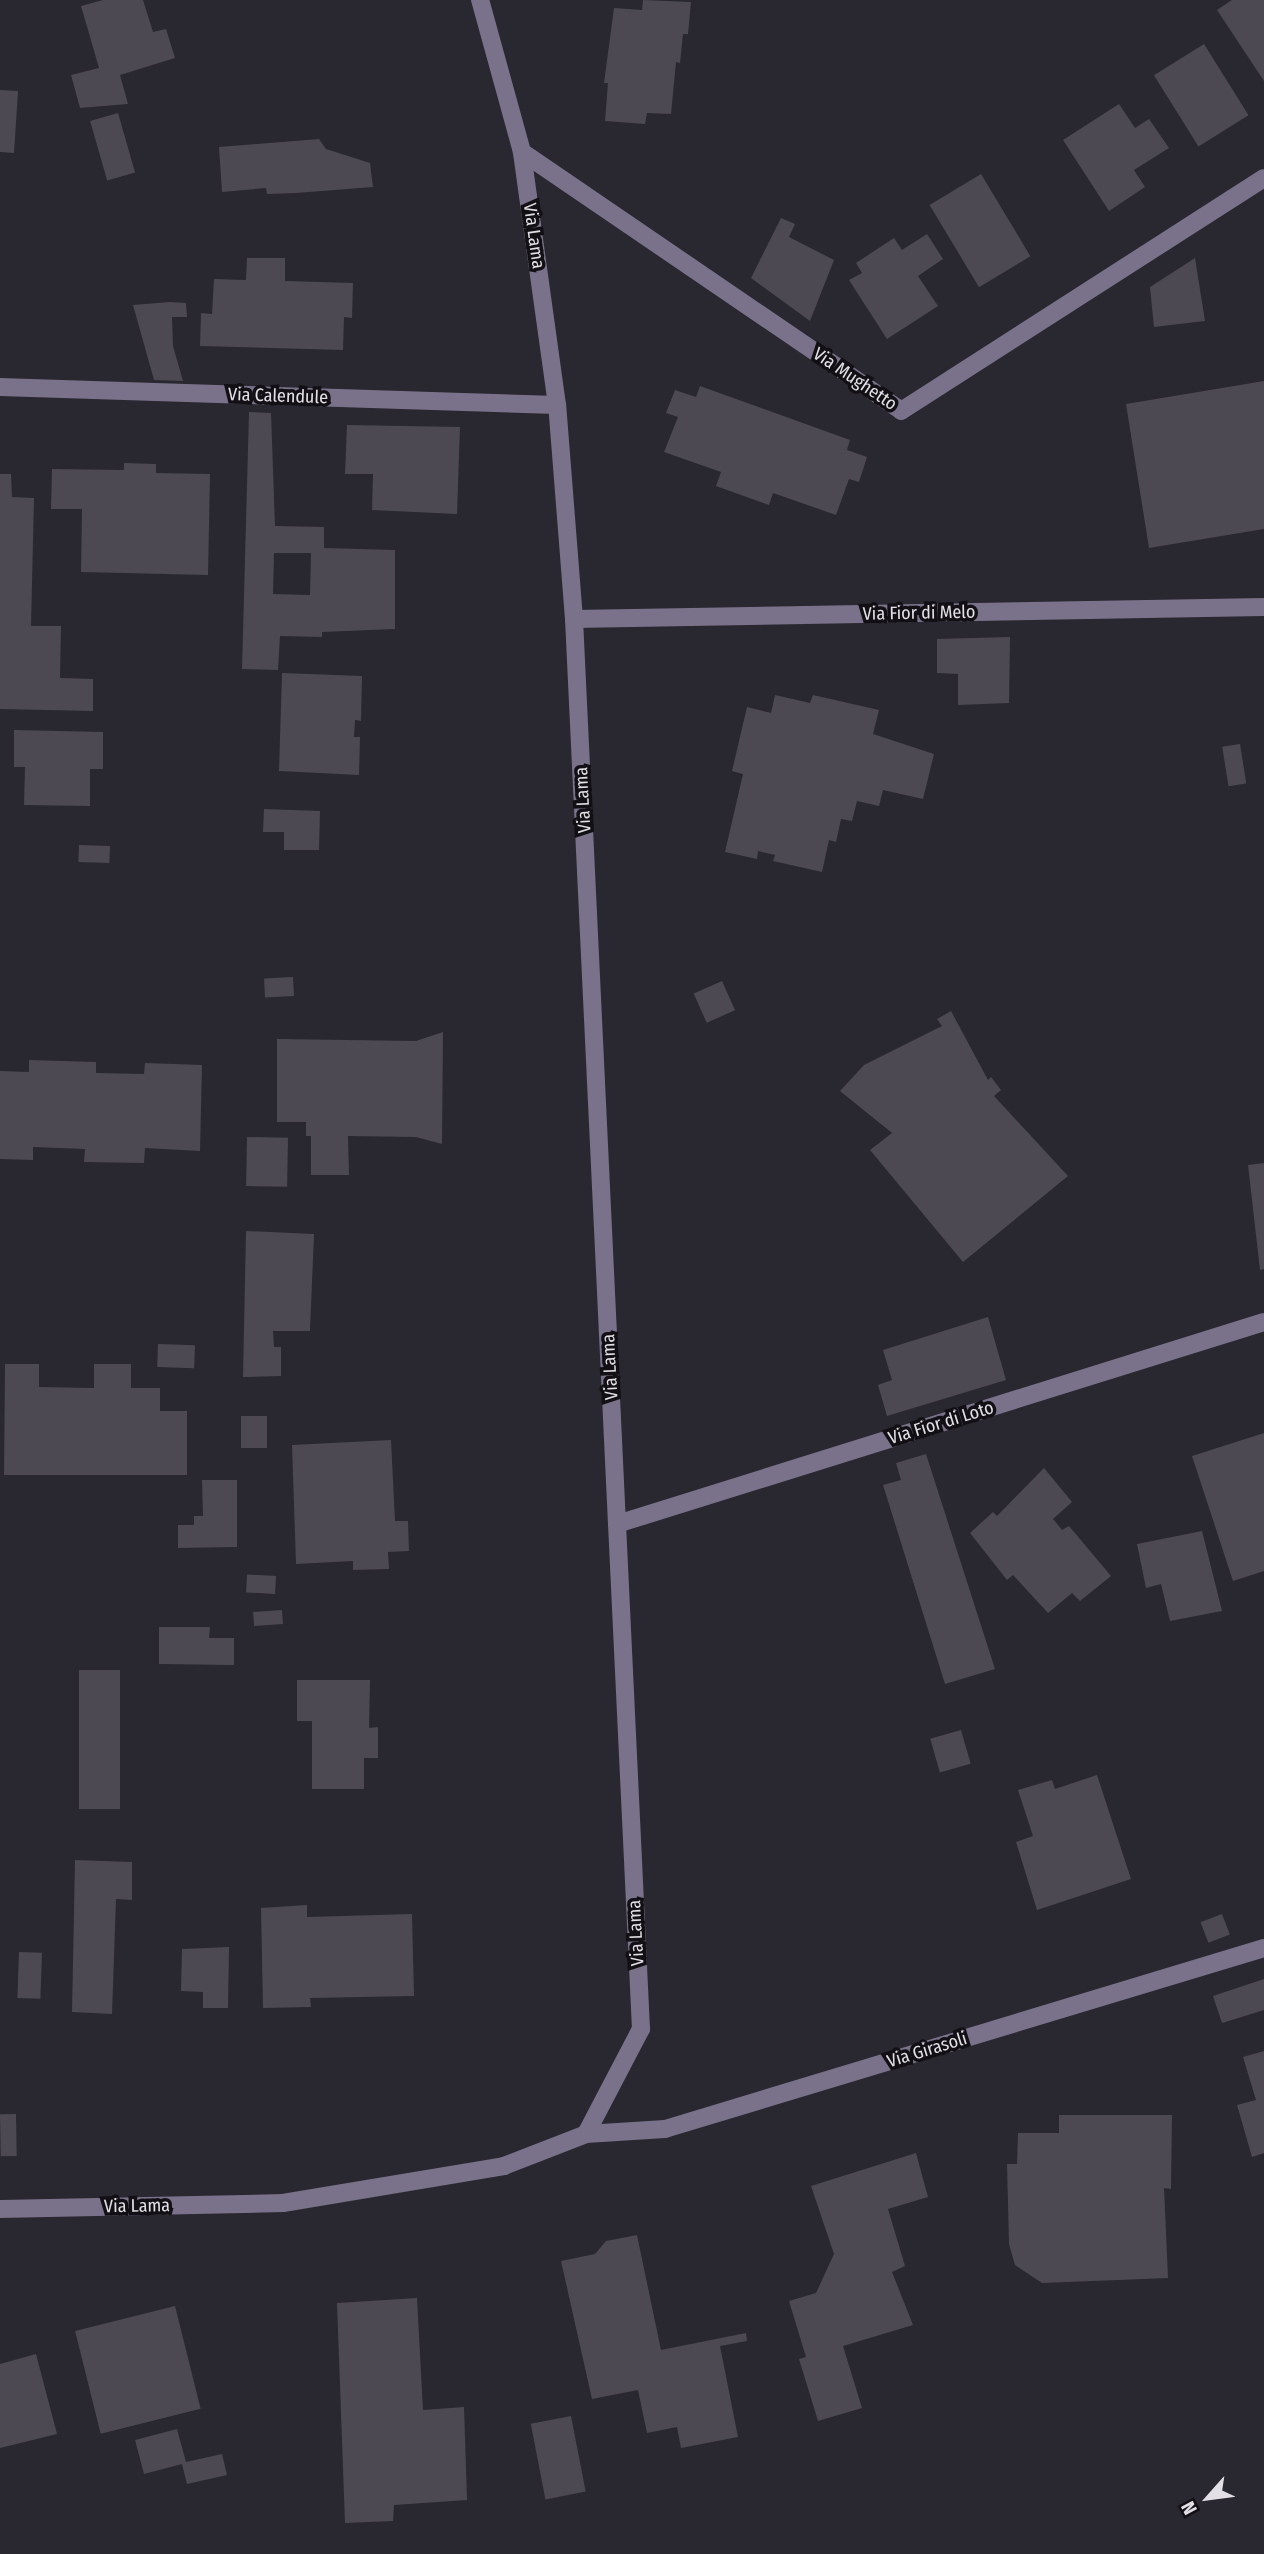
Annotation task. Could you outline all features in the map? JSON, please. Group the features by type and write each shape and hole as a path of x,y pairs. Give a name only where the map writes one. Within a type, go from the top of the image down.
{"street":[{"name":"Via Lama","path":"0,2209 283,2203 504,2166 586,2134 641,2029 574,619 557,405 522,152 480,0"},
{"name":"Via Mughetto","path":"522,152 901,411 1264,178"},
{"name":"Via Calendule","path":"0,387 557,405"},
{"name":"Via Fior di Melo","path":"574,619 1264,607"},
{"name":"Via Fior di Loto","path":"618,1524 1264,1322"},
{"name":"Via Girasoli","path":"586,2134 665,2129 1264,1948"}],"building":[{"path":"103,0 143,0 153,32 166,29 175,58 120,75 128,104 80,108 71,75 99,68 81,6"},
{"path":"643,0 691,2 688,34 683,34 680,63 676,62 671,114 647,113 645,124 605,121 608,83 604,83 614,8 642,10"},
{"path":"1232,0 1264,0 1264,81 1217,10"},
{"path":"1204,44 1249,115 1198,147 1154,75"},
{"path":"0,90 18,91 14,153 0,152"},
{"path":"1119,104 1135,128 1149,119 1169,148 1134,170 1145,187 1109,211 1063,140"},
{"path":"118,113 135,173 107,181 90,121"},
{"path":"319,139 326,149 370,163 373,187 267,194 266,188 222,192 219,147"},
{"path":"981,174 1030,256 979,287 930,205"},
{"path":"781,218 795,224 789,237 834,260 810,321 751,278"},
{"path":"927,234 943,259 918,276 938,306 887,339 849,280 862,273 856,263 894,238 902,250"},
{"path":"247,258 285,258 285,281 353,283 352,318 344,317 343,350 200,346 201,313 212,314 214,279 246,280"},
{"path":"1195,258 1205,321 1154,327 1150,287"},
{"path":"186,303 187,317 172,317 173,346 183,381 154,380 133,305"},
{"path":"1264,381 1264,529 1149,548 1126,404"},
{"path":"700,386 850,440 847,450 867,457 859,482 849,479 836,515 773,493 769,505 716,486 721,472 664,452 678,417 666,413 675,390 696,397"},
{"path":"249,412 271,413 275,526 324,527 324,548 395,550 395,629 322,632 322,637 280,636 278,670 242,669","holes":["274,553 311,553 310,595 273,594"]},
{"path":"347,425 460,427 457,514 372,510 373,474 345,474"},
{"path":"124,463 156,464 156,473 210,474 208,575 81,572 82,509 51,509 52,469 124,470"},
{"path":"0,474 11,474 12,497 34,498 31,626 61,626 60,678 93,679 93,711 0,709"},
{"path":"1010,637 1009,703 958,705 958,674 937,673 937,639"},
{"path":"282,673 362,676 361,721 355,720 354,737 360,737 359,775 279,771"},
{"path":"775,695 810,703 813,695 879,710 873,734 934,754 923,799 883,790 879,806 857,801 852,821 841,819 836,842 829,840 822,872 773,861 775,855 758,851 757,859 725,852 743,774 732,771 747,707 771,713"},
{"path":"14,730 103,732 103,769 90,769 90,806 24,805 25,767 14,767"},
{"path":"1240,744 1246,784 1228,786 1222,747"},
{"path":"264,809 320,811 319,850 284,850 284,832 263,832"},
{"path":"79,845 110,846 109,863 78,862"},
{"path":"293,977 294,996 265,997 264,979"},
{"path":"722,981 735,1010 707,1023 694,994"},
{"path":"951,1011 988,1080 991,1077 1001,1090 994,1096 1068,1176 963,1262 870,1150 892,1133 840,1091 864,1065 942,1026 937,1019"},
{"path":"443,1032 442,1144 416,1137 348,1136 349,1175 311,1175 311,1136 306,1136 306,1122 277,1122 277,1039 416,1041"},
{"path":"29,1060 96,1062 96,1073 144,1074 145,1063 202,1065 200,1151 145,1148 144,1163 84,1162 85,1149 33,1147 33,1160 0,1159 0,1071 29,1072"},
{"path":"247,1137 288,1138 287,1187 246,1186"},
{"path":"1264,1163 1264,1269 1260,1270 1248,1165"},
{"path":"246,1231 314,1234 310,1331 273,1331 274,1347 281,1347 281,1376 243,1377"},
{"path":"988,1317 1006,1380 887,1416 878,1385 892,1380 883,1350"},
{"path":"158,1344 195,1345 194,1368 157,1367"},
{"path":"5,1364 39,1364 39,1387 94,1388 94,1364 131,1364 131,1388 160,1388 160,1411 187,1411 187,1475 4,1475"},
{"path":"241,1416 267,1416 267,1448 241,1448"},
{"path":"1264,1433 1264,1571 1233,1581 1192,1456"},
{"path":"391,1440 395,1521 408,1521 409,1551 388,1552 389,1569 353,1570 353,1561 296,1564 292,1445"},
{"path":"926,1454 995,1669 945,1684 883,1485 901,1480 896,1463"},
{"path":"1044,1468 1072,1502 1053,1519 1062,1530 1069,1526 1111,1576 1080,1601 1072,1593 1048,1613 1013,1575 1007,1580 970,1533 993,1512 997,1516"},
{"path":"202,1480 237,1480 237,1547 178,1548 178,1525 194,1525 194,1516 203,1516"},
{"path":"1202,1531 1222,1611 1170,1621 1161,1584 1146,1588 1137,1544"},
{"path":"247,1574 276,1576 275,1594 246,1592"},
{"path":"282,1610 283,1624 254,1626 253,1612"},
{"path":"159,1627 210,1627 209,1638 234,1638 234,1665 159,1664"},
{"path":"79,1670 120,1670 120,1809 79,1809"},
{"path":"297,1680 370,1680 369,1728 378,1727 378,1758 364,1758 364,1789 312,1789 312,1721 297,1721"},
{"path":"961,1730 971,1764 940,1772 930,1739"},
{"path":"1097,1775 1131,1879 1037,1910 1016,1842 1033,1836 1018,1790 1052,1780 1055,1789"},
{"path":"75,1860 132,1862 132,1900 116,1899 112,2014 72,2012"},
{"path":"307,1905 307,1917 412,1914 414,1996 310,1998 311,2007 263,2008 261,1908"},
{"path":"1222,1914 1230,1935 1208,1943 1201,1922"},
{"path":"229,1947 228,2008 203,2008 203,1992 181,1991 182,1949"},
{"path":"19,1952 42,1953 40,1999 17,1998"},
{"path":"1264,1979 1264,2010 1222,2023 1213,1996"},
{"path":"1264,2051 1264,2153 1252,2157 1237,2105 1256,2100 1243,2057"},
{"path":"0,2114 16,2114 17,2156 1,2156"},
{"path":"1059,2115 1172,2115 1171,2189 1164,2188 1168,2278 1042,2283 1015,2265 1009,2244 1007,2164 1017,2164 1018,2133 1059,2133"},
{"path":"916,2153 928,2197 888,2209 905,2266 892,2272 913,2325 843,2346 862,2408 818,2421 799,2359 806,2357 789,2301 816,2293 834,2254 811,2186"},
{"path":"637,2235 661,2350 746,2333 747,2341 720,2346 738,2437 681,2448 677,2427 647,2433 638,2390 592,2399 561,2261 595,2254 606,2241"},
{"path":"417,2298 423,2410 464,2407 467,2500 394,2505 393,2521 345,2523 337,2303"},
{"path":"175,2306 201,2409 101,2434 75,2331"},
{"path":"36,2354 57,2434 0,2448 0,2364"},
{"path":"571,2416 586,2492 545,2499 531,2424"},
{"path":"177,2429 186,2462 222,2454 227,2475 187,2484 182,2464 144,2474 135,2440"}]}
